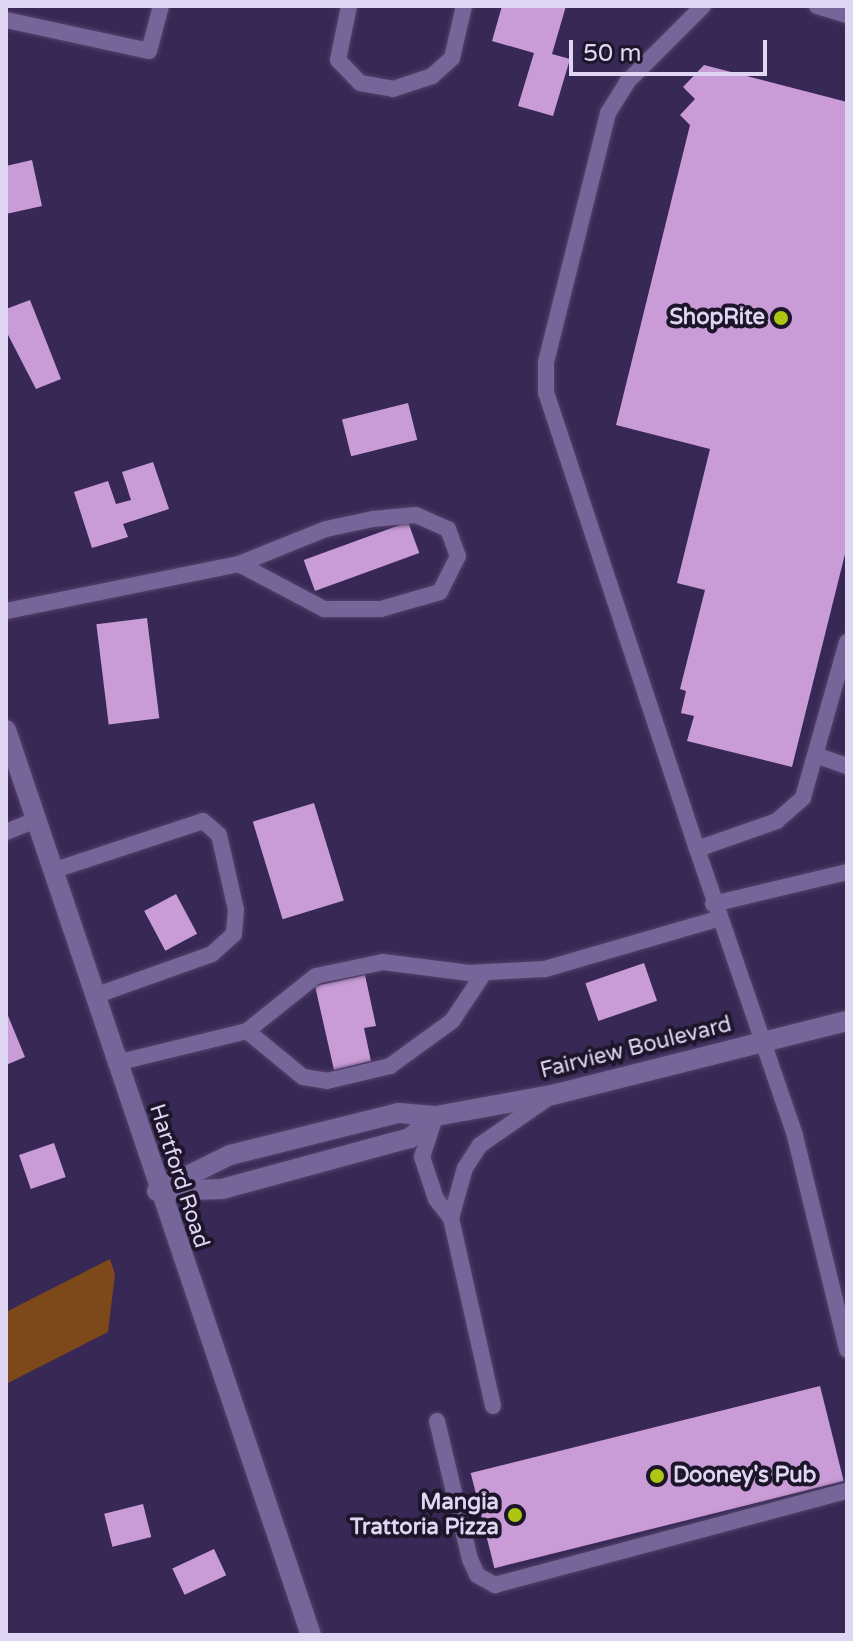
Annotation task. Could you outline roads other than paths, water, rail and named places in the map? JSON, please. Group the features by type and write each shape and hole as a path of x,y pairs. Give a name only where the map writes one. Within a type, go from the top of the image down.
{"street":[{"name":"Hartford Road","path":"6,730 157,1191 311,1635"},
{"name":"Fairview Boulevard","path":"157,1191 230,1155 399,1113 436,1116 552,1095 847,1021"},
{"name":"Fairview Boulevard","path":"157,1191 222,1189 410,1138 436,1116"}],"lane":[{"path":"6,20 149,51 161,6"},
{"path":"349,6 338,60 360,83 393,89 432,76 452,58 464,6"},
{"path":"703,6 627,82 608,113 546,362 546,393 715,911 795,1136 843,1319 847,1350"},
{"path":"817,6 847,15"},
{"path":"6,611 239,564 326,529 416,515 448,529 458,556 440,592 381,609 324,609 239,564"},
{"path":"697,849 777,821 803,798 840,708 847,642"},
{"path":"818,756 847,766"},
{"path":"6,832 36,820"},
{"path":"52,871 203,821 219,835 236,910 234,934 212,954 94,996"},
{"path":"116,1063 247,1031 316,976 383,962 484,973 545,969 715,911 847,872"},
{"path":"247,1031 303,1077 327,1081 390,1066 452,1021 484,973"},
{"path":"451,1218 465,1168 480,1145 552,1095"},
{"path":"436,1116 422,1157 436,1199 451,1218 493,1406"},
{"path":"437,1421 470,1559 477,1575 495,1585 847,1491"}],"place":[{"name":"ShopRite","path":"781,318"},
{"name":"Dooney's Pub","path":"657,1476"},
{"name":"Mangia Trattoria Pizza","path":"515,1515"}]}
